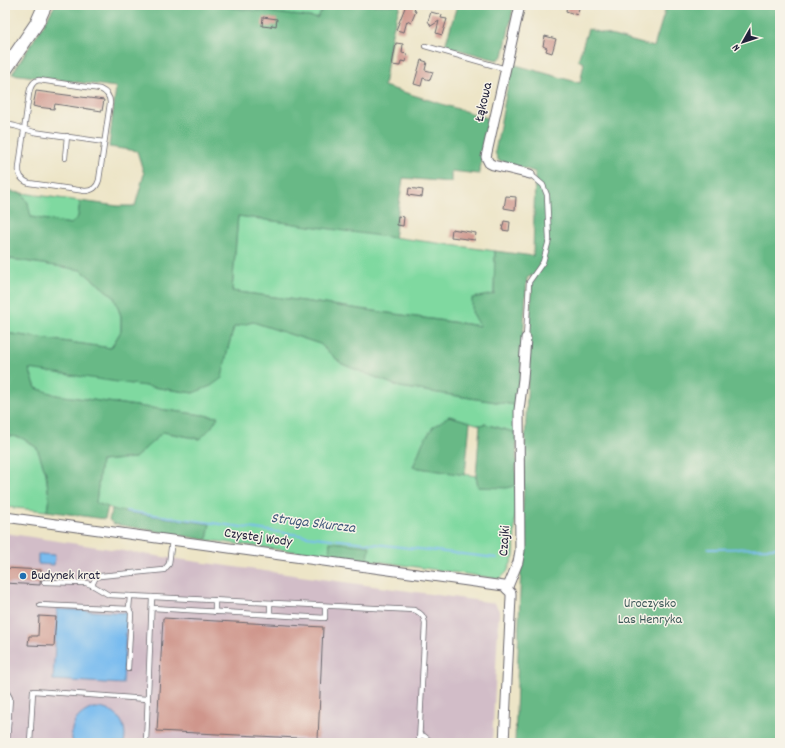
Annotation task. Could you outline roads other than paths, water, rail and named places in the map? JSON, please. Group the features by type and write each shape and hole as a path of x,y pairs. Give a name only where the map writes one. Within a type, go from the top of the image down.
{"street":[{"path":"5,70 37,22 45,5"},
{"name":"Łąkowa","path":"520,5 486,157 489,163 493,165 530,174"},
{"name":"Czajki","path":"504,743 511,596 508,589 518,562 520,551 519,410 524,379 526,338"},
{"name":"Czystej Wody","path":"5,517 501,586 508,589"}],"lane":[{"path":"425,46 506,69"},
{"path":"39,80 100,89 108,94 110,100 99,180 92,190 85,191 29,183 22,180 18,173 24,130 30,87 36,81 39,80"},
{"path":"5,124 24,130 104,142"},
{"path":"65,158 67,136"},
{"path":"526,338 530,282 543,262 549,240 547,196 543,185 530,174"},
{"path":"92,585 96,577 100,576 164,570 169,564 172,540"},
{"path":"44,582 86,583 109,595 414,610 422,615 425,624 419,743"},
{"path":"128,669 131,613 129,610 130,596"},
{"path":"146,743 152,597"},
{"path":"215,600 215,612"},
{"path":"270,603 270,615"},
{"path":"40,605 129,610"},
{"path":"152,608 325,618 325,606"},
{"path":"5,689 10,698 7,743"},
{"path":"30,743 33,691 147,699"},
{"path":"420,736 424,736 430,742"}],"water":[{"path":"38,554 55,555 54,565 38,564"},
{"path":"57,609 127,613 123,684 53,680"},
{"path":"93,708 107,710 118,717 122,722 124,729 124,743 73,743 72,731 75,721 82,714"}],"waterway":[{"name":"Struga Skurcza","path":"126,511 314,537 497,558"},
{"name":"Struga Skurcza","path":"708,549 780,548"}],"place":[{"name":"Budynek krat","path":"23,576"}],"park label":[{"name":"Uroczysko Las Henryka","path":"650,612"}]}
